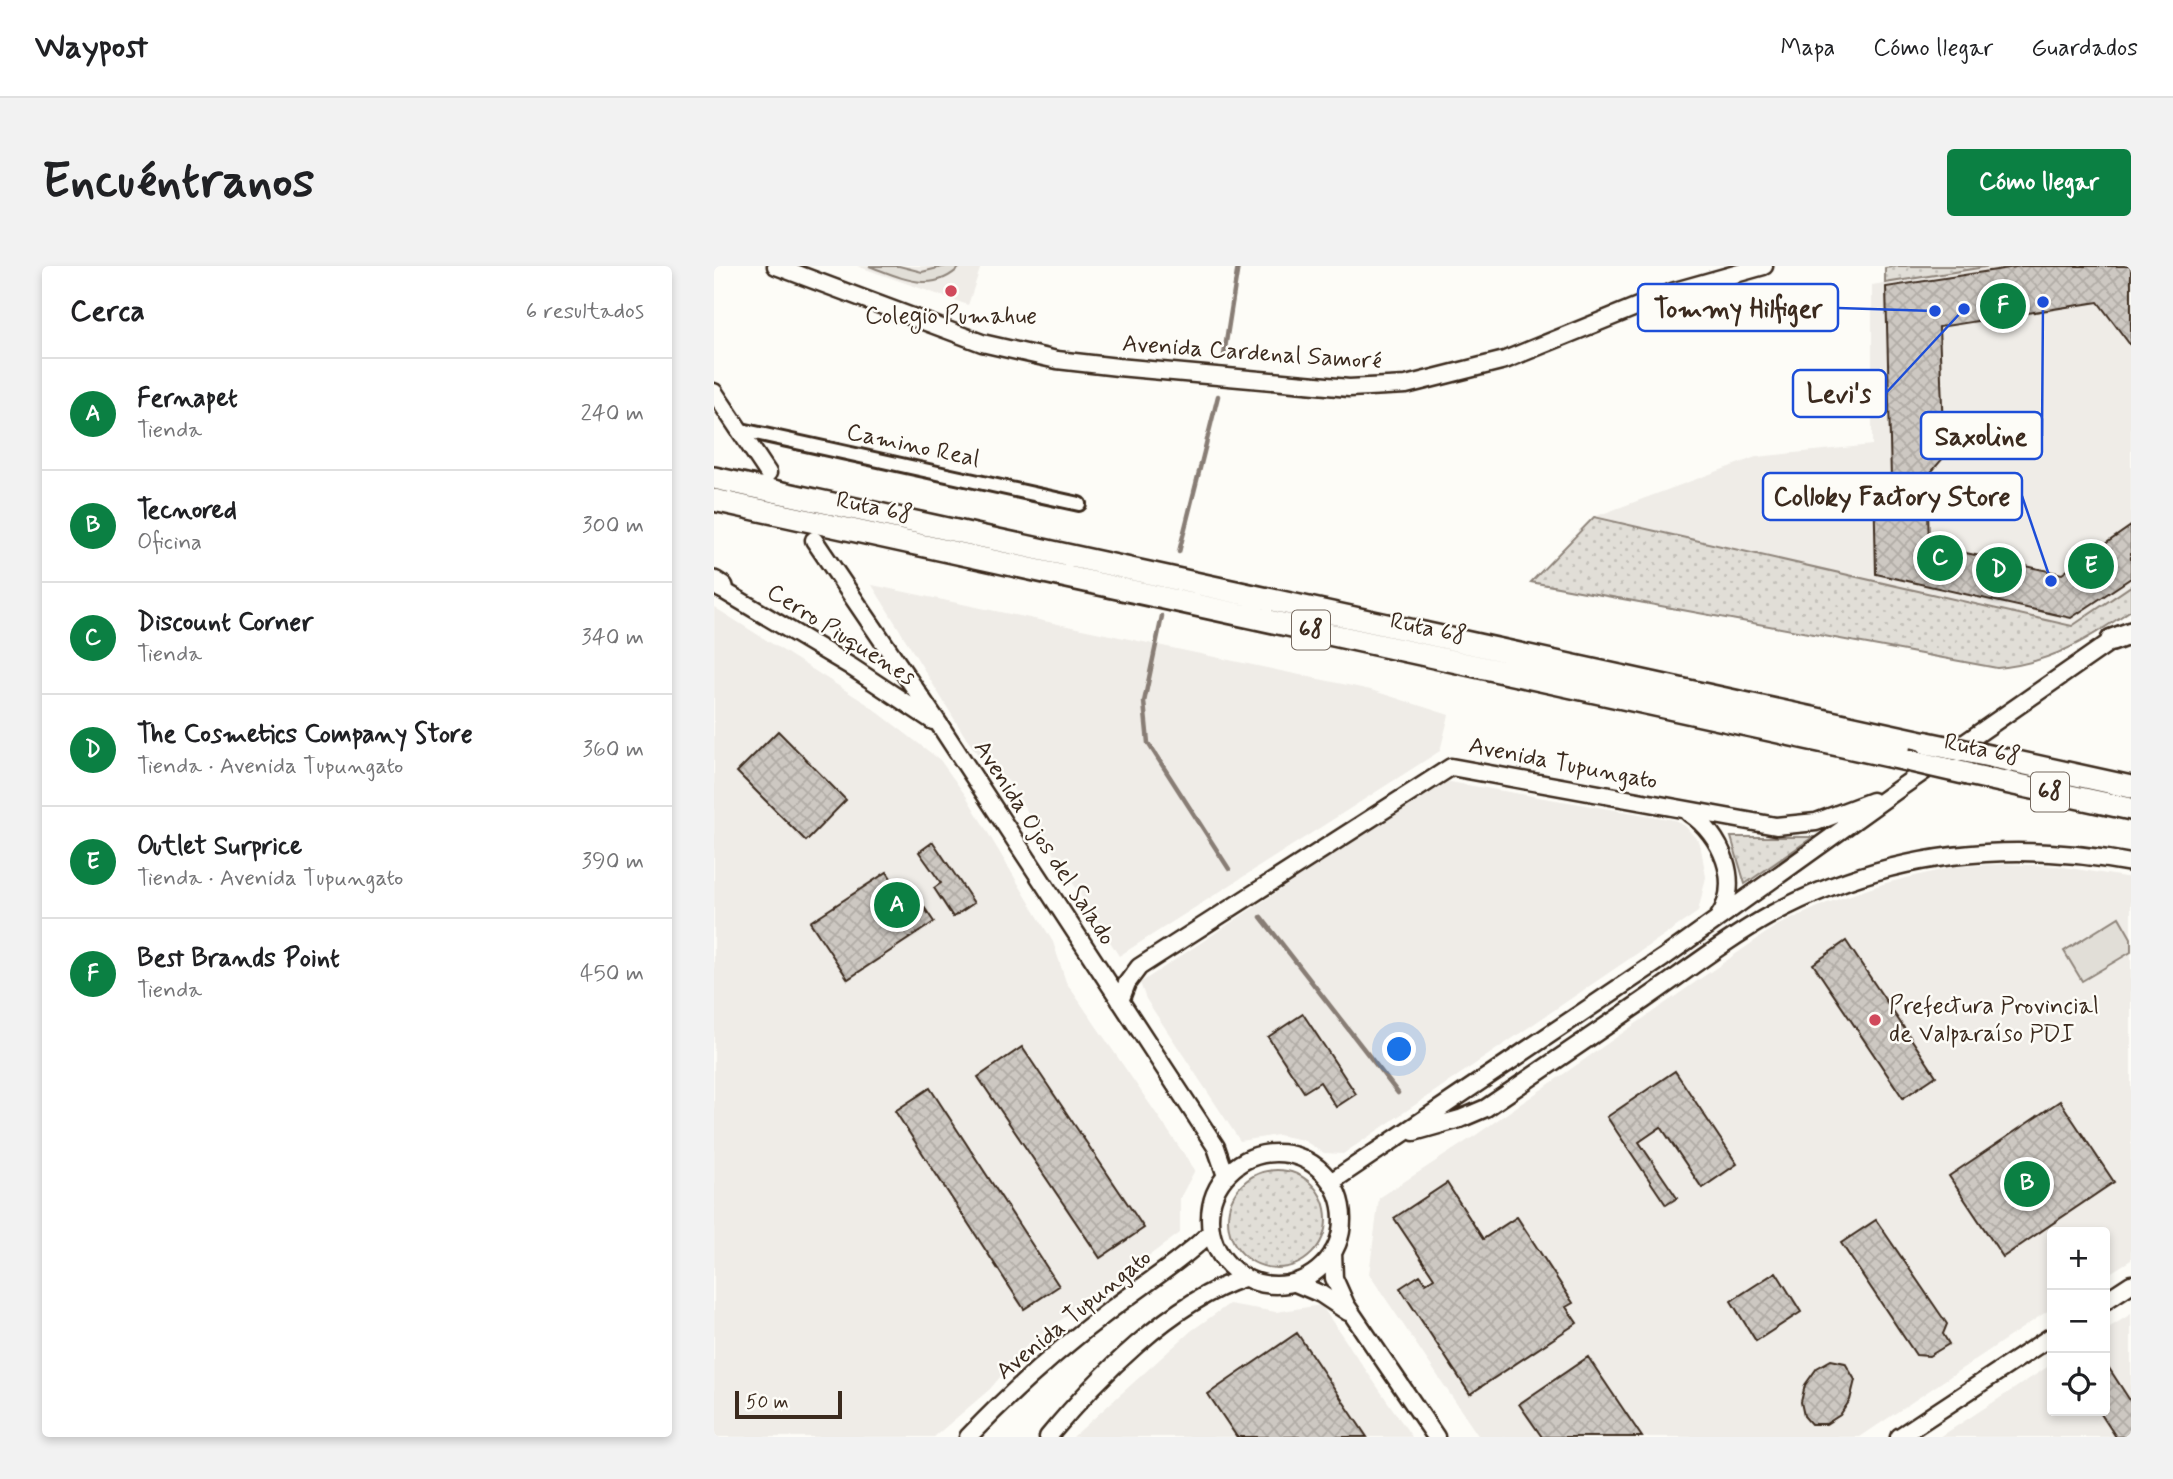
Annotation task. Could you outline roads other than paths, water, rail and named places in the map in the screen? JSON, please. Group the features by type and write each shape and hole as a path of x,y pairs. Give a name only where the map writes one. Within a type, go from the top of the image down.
{"highway":[{"name":"Ruta 68","path":"714,478 2131,787"},
{"name":"Ruta 68","path":"714,500 2131,809"}],"main road":[{"name":"Avenida Cardenal Samoré","path":"776,266 982,344 1023,353 1118,367 1349,388 1406,386 1505,360 1675,291 1764,266"},
{"path":"714,392 768,473"},
{"name":"Avenida Ojos del Salado","path":"814,540 941,727 1216,1147 1226,1176"},
{"name":"Cerro Piuquenes","path":"717,585 850,666 941,727"},
{"name":"Avenida Tupungato","path":"1331,1182 1715,921 1900,788 2125,634"},
{"name":"Avenida Tupungato","path":"1121,1001 1127,983 1139,967 1451,767 1763,825 1803,825 1844,813 1900,788"},
{"path":"1687,811 1714,836 1725,858 1727,892 1721,914 1715,921"},
{"name":"Avenida Tupungato","path":"1394,1140 1486,1108 1772,914 1834,886 1877,871 1939,857 2021,850 2051,850 2131,863"},
{"path":"1334,1252 1317,1272 1295,1283 1269,1286 1244,1278 1223,1259 1211,1232 1212,1202 1226,1176 1256,1156 1280,1153 1314,1165 1331,1182 1337,1193 1342,1217 1334,1252 1334,1278 1346,1305 1436,1437"},
{"name":"Avenida Tupungato","path":"968,1437 1056,1355 1112,1308 1192,1251 1211,1232"},
{"path":"1048,1437 1070,1410 1158,1327 1187,1304 1222,1285 1244,1278"},
{"path":"1295,1283 1321,1294 1356,1317"},
{"path":"2110,1298 2131,1284"},
{"path":"1899,1437 2047,1339"}],"street":[{"name":"Camino Real","path":"737,429 1079,503"}],"waterway":[{"path":"1224,355 1238,266"},
{"path":"1179,552 1218,396"},
{"path":"1162,616 1144,702 1148,743 1229,869"},
{"path":"1261,917 1398,1093"}],"place":[{"name":"Colegio Pumahue","path":"951,291"},
{"name":"Saxoline","path":"2043,302"},
{"name":"Best Brands Point","path":"2003,306"},
{"name":"Levi's","path":"1964,309"},
{"name":"Tommy Hilfiger","path":"1935,311"},
{"name":"Discount Corner","path":"1940,558"},
{"name":"Outlet Surprice","path":"2091,566"},
{"name":"The Cosmetics Company Store","path":"1999,570"},
{"name":"Colloky Factory Store","path":"2051,581"},
{"name":"Fernapet","path":"897,905"},
{"name":"Prefectura Provincial de Valparaíso PDI","path":"1875,1020"},
{"name":"Tecnored","path":"2027,1184"}]}
